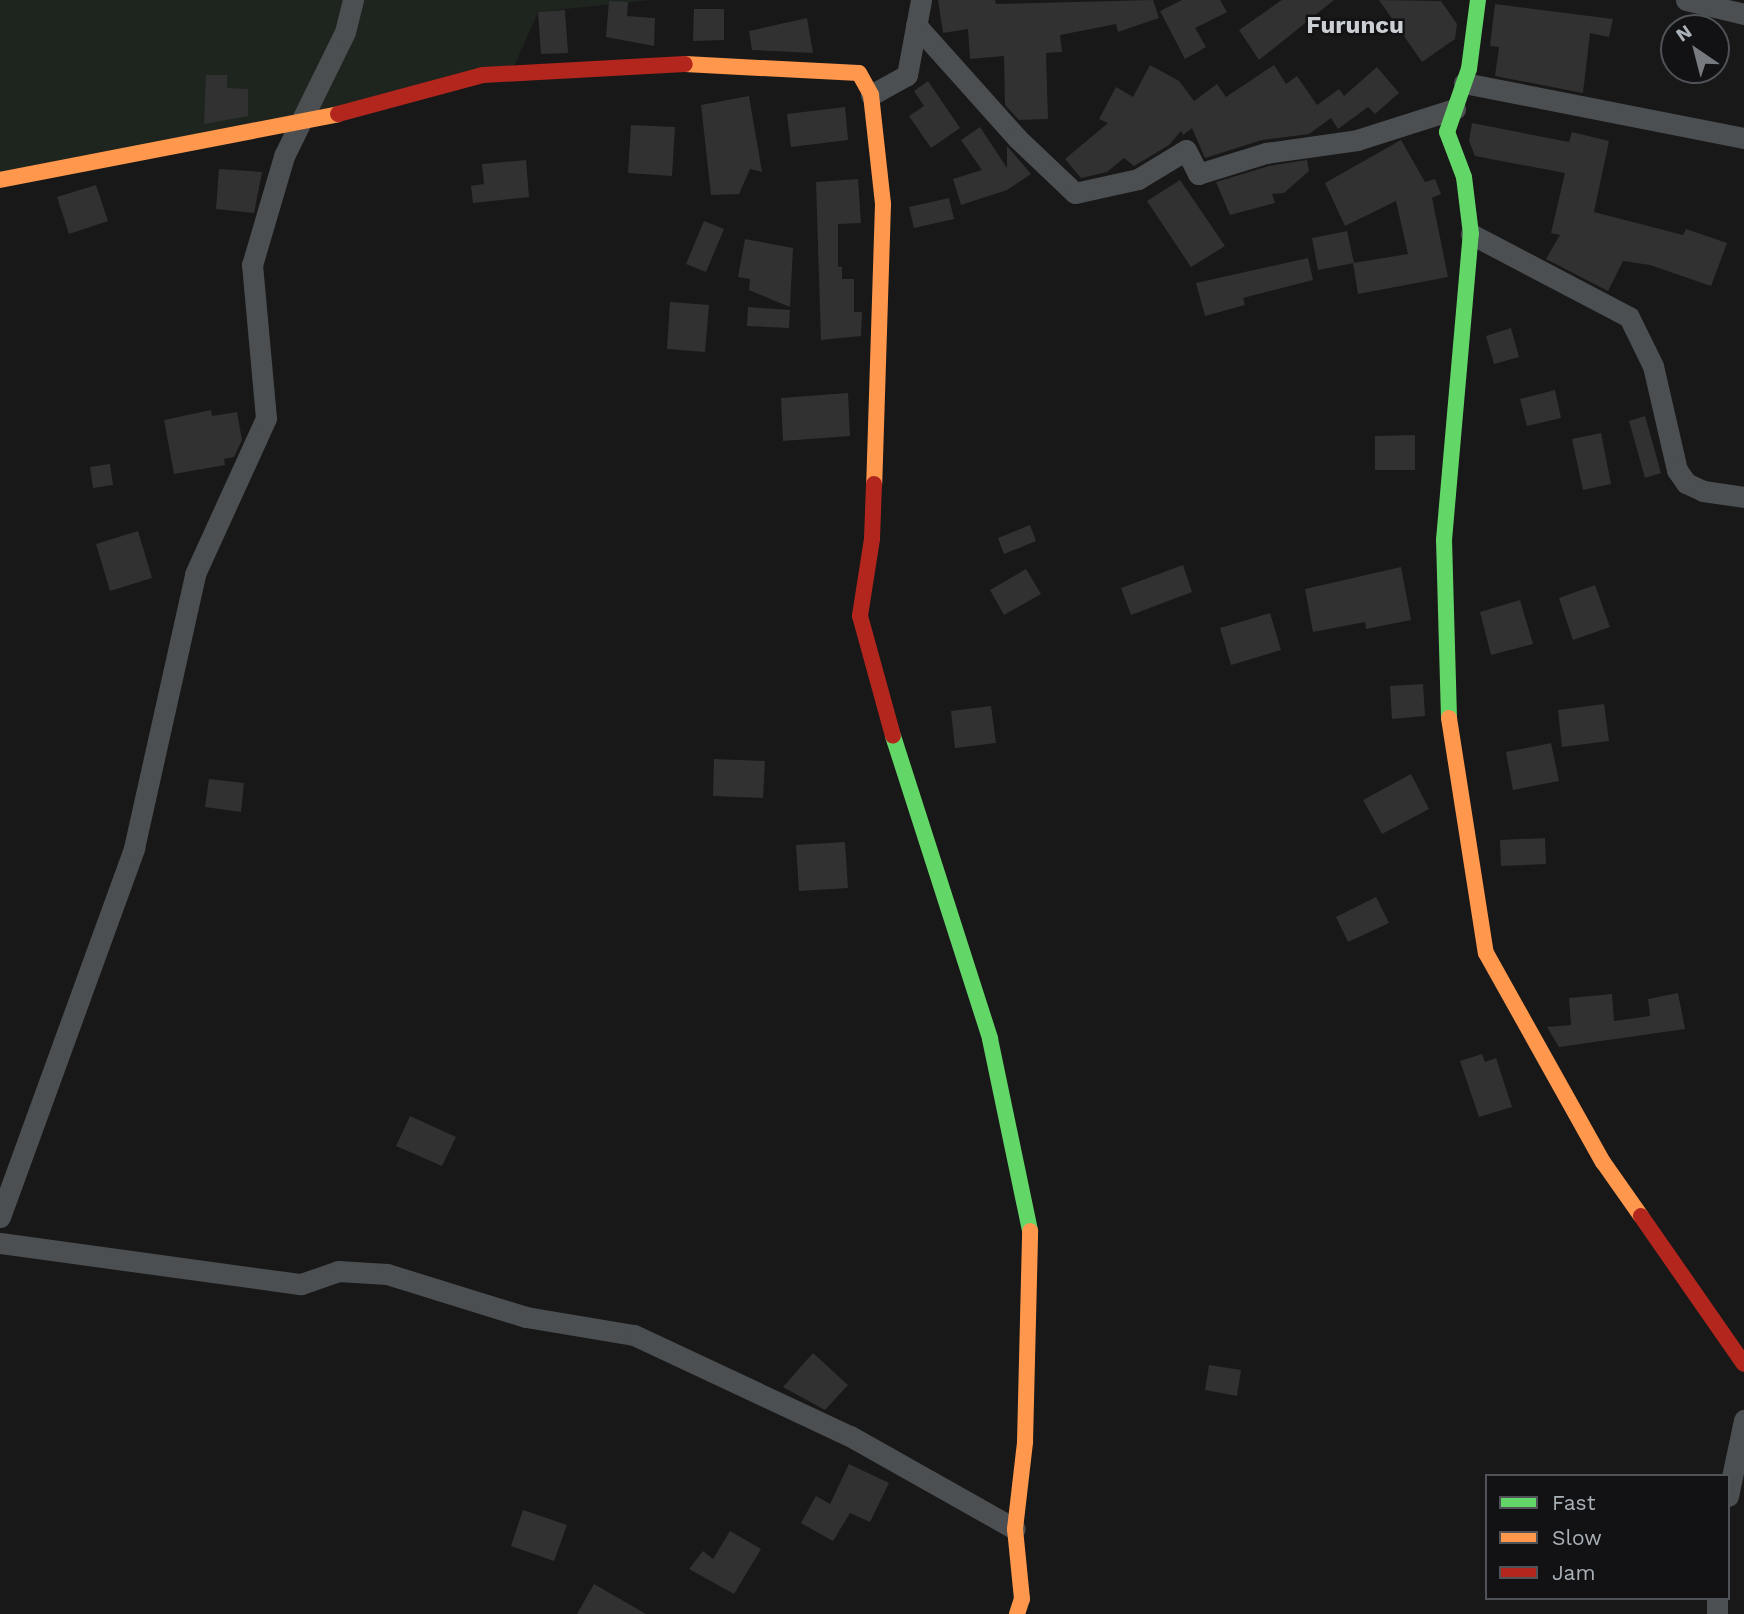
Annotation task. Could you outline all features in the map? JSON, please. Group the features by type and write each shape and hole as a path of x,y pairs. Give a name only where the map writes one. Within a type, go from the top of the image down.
{"street":[{"path":"0,1217 134,848 195,574 266,418 252,265 284,156 345,32 353,0"},
{"path":"871,95 906,75 921,0"},
{"path":"1478,0 1464,83 1447,132 1464,177 1471,234 1444,540 1450,744 1486,953 1603,1162 1744,1364"},
{"path":"1686,0 1744,13"},
{"path":"916,25 1017,138 1075,193 1139,180 1186,150 1198,174 1266,153 1357,140 1455,109"},
{"path":"0,180 302,124 483,75 680,64 859,72 871,95 883,204 872,539 860,616 915,815 990,1039 1032,1241 1025,1442 1015,1529 1022,1599 1017,1614"},
{"path":"1464,83 1744,138"},
{"path":"1471,234 1629,317 1653,366 1677,471 1686,483 1703,491 1744,497"},
{"path":"0,1243 300,1284 338,1271 387,1274 526,1317 634,1335 850,1436 1015,1529"},
{"path":"1730,1486 1744,1420"}],"shaded area":[{"path":"0,0 650,0 538,12 511,73 0,181"}],"building":[{"path":"938,0 995,0 996,4 1153,0 1159,18 1118,32 1116,24 1060,35 1062,52 1046,53 1048,119 1019,120 1005,105 1004,56 970,59 968,29 943,33"},
{"path":"1182,0 1220,0 1227,12 1195,28 1206,47 1185,59 1160,11"},
{"path":"1282,0 1334,0 1259,60 1239,30"},
{"path":"1379,0 1441,1 1457,24 1455,39 1422,62"},
{"path":"609,1 628,2 627,16 655,18 654,46 606,37"},
{"path":"1495,4 1613,19 1609,37 1590,33 1583,93 1495,76 1499,47 1490,46"},
{"path":"694,9 724,9 724,40 693,41"},
{"path":"565,10 568,53 541,54 538,12"},
{"path":"807,18 813,53 752,50 749,31"},
{"path":"1150,65 1179,81 1194,101 1217,84 1226,97 1274,65 1286,84 1297,76 1317,105 1339,89 1344,96 1377,67 1399,93 1375,114 1368,107 1338,129 1331,118 1309,134 1262,140 1205,158 1192,128 1183,135 1181,131 1169,145 1134,166 1124,158 1107,172 1081,178 1065,159 1108,123 1099,119 1116,87 1133,97"},
{"path":"206,75 227,75 227,88 248,89 248,116 204,124"},
{"path":"928,81 960,128 931,148 909,116 924,106 914,91"},
{"path":"749,96 762,172 750,169 739,194 711,195 701,105"},
{"path":"845,107 848,140 791,147 787,114"},
{"path":"1472,123 1569,142 1572,132 1609,141 1594,212 1683,235 1686,229 1727,243 1711,286 1650,265 1623,261 1608,291 1546,259 1560,235 1551,233 1565,173 1475,156 1469,141"},
{"path":"631,125 675,127 672,176 628,173"},
{"path":"980,127 1007,168 1007,146 1031,174 1007,190 961,205 953,179 982,170 961,140"},
{"path":"1401,140 1425,182 1435,179 1441,194 1432,198 1448,277 1358,294 1353,263 1408,254 1396,201 1345,226 1325,183"},
{"path":"526,160 529,197 473,203 471,186 484,184 482,164"},
{"path":"1307,160 1309,171 1284,193 1272,194 1275,203 1230,215 1216,182 1269,166"},
{"path":"219,169 262,172 254,213 216,209"},
{"path":"858,179 861,223 838,224 838,267 842,267 842,279 854,279 854,312 862,312 861,336 821,340 816,182"},
{"path":"1180,180 1225,246 1191,267 1147,201"},
{"path":"96,185 108,221 69,234 57,197"},
{"path":"949,198 954,219 914,228 909,207"},
{"path":"704,221 724,229 706,272 686,264"},
{"path":"1347,231 1354,263 1318,270 1312,238"},
{"path":"745,239 793,248 790,307 749,290 750,279 738,277"},
{"path":"1308,258 1313,280 1243,298 1245,305 1205,316 1196,283"},
{"path":"670,302 709,305 705,352 667,349"},
{"path":"748,307 790,310 789,328 747,326"},
{"path":"1511,328 1519,357 1494,364 1486,336"},
{"path":"1555,390 1561,418 1527,426 1520,399"},
{"path":"848,393 850,436 783,441 781,398"},
{"path":"211,410 212,416 237,412 242,440 234,457 224,459 225,465 174,474 164,420"},
{"path":"1645,416 1661,473 1645,478 1629,421"},
{"path":"1601,433 1611,484 1583,490 1572,439"},
{"path":"1415,435 1415,470 1375,470 1375,436"},
{"path":"110,464 113,485 93,488 90,467"},
{"path":"1030,525 1036,541 1004,554 998,538"},
{"path":"138,531 152,578 110,591 96,544"},
{"path":"1183,565 1192,592 1131,615 1121,588"},
{"path":"1401,567 1411,620 1366,629 1365,622 1313,632 1305,589"},
{"path":"1026,569 1041,594 1004,615 990,590"},
{"path":"1595,585 1610,627 1573,640 1559,598"},
{"path":"1520,600 1533,644 1491,655 1480,612"},
{"path":"1270,613 1281,650 1231,665 1220,628"},
{"path":"1423,684 1425,716 1392,719 1390,686"},
{"path":"1604,704 1609,741 1562,747 1558,710"},
{"path":"991,706 996,743 955,748 951,711"},
{"path":"1551,743 1559,781 1513,790 1506,752"},
{"path":"714,759 765,761 763,798 713,796"},
{"path":"1411,774 1429,809 1382,834 1363,800"},
{"path":"209,779 244,783 241,812 205,807"},
{"path":"1545,838 1546,864 1501,866 1500,840"},
{"path":"845,842 848,888 799,891 796,845"},
{"path":"1376,897 1389,923 1348,942 1336,917"},
{"path":"1678,993 1685,1029 1559,1047 1547,1027 1571,1025 1569,998 1612,994 1614,1021 1650,1016 1648,999"},
{"path":"1482,1054 1485,1062 1496,1058 1512,1107 1479,1117 1460,1061"},
{"path":"410,1116 456,1137 442,1166 396,1146"},
{"path":"813,1353 848,1385 825,1410 783,1387"},
{"path":"1209,1365 1241,1370 1237,1396 1205,1390"},
{"path":"849,1464 889,1483 870,1522 850,1513 833,1541 801,1523 816,1496 830,1504"},
{"path":"523,1510 567,1525 554,1561 511,1546"},
{"path":"730,1531 761,1549 734,1594 689,1569 703,1551 713,1559"},
{"path":"594,1584 646,1614 577,1614"}],"traffic: fast":[{"path":"1449,718 1444,540 1471,234 1464,177 1447,132 1469,69 1478,0"},
{"path":"893,736 990,1039 1030,1231"}],"traffic: slow":[{"path":"685,64 859,73 871,95 883,204 874,484"},
{"path":"0,180 338,114"},
{"path":"1449,718 1486,953 1603,1162 1641,1216"},
{"path":"1017,1614 1022,1599 1015,1529 1025,1442 1030,1231"}],"traffic: jam":[{"path":"338,114 483,75 685,64"},
{"path":"874,484 872,539 860,616 893,736"},
{"path":"1641,1216 1744,1364"}],"district":[{"name":"Furuncu","path":"1355,26"}]}
